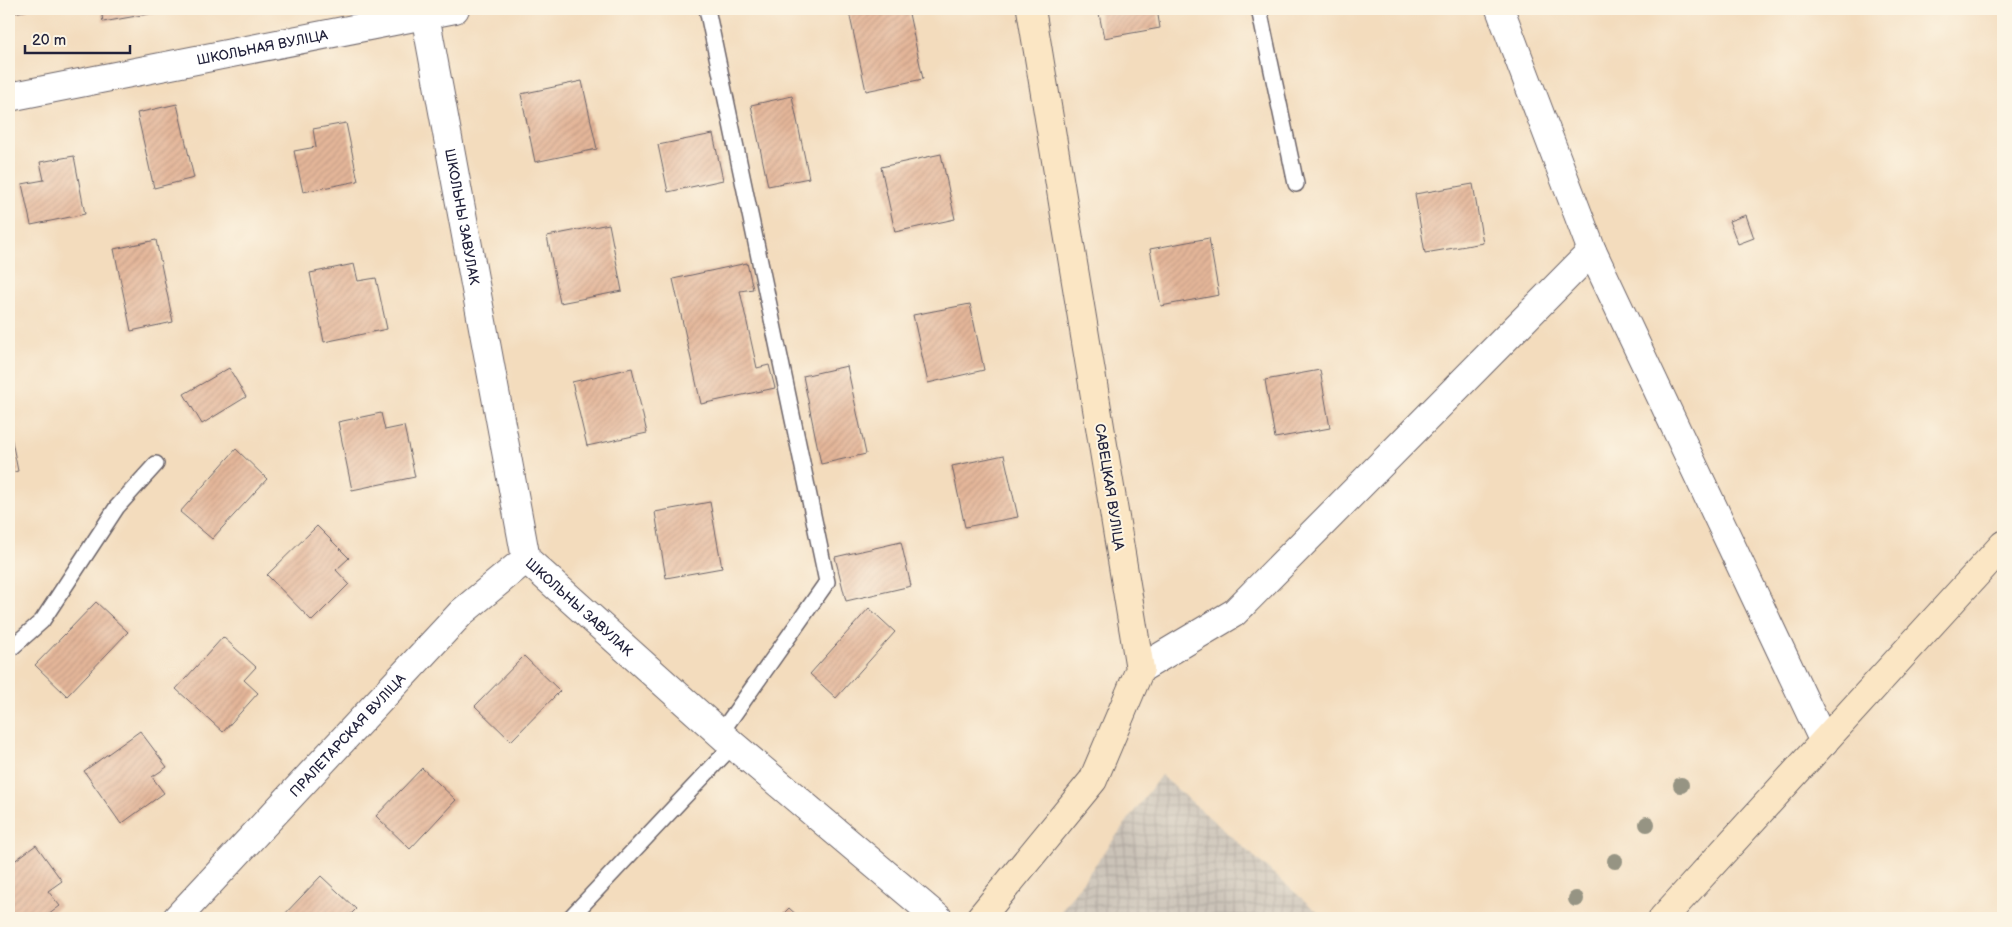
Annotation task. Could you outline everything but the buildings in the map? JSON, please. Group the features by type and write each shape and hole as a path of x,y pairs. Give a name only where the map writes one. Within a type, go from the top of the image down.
{"street":[{"name":"ШКОЛЬНАЯ ВУЛІЦА","path":"9,98 425,12 455,9"},
{"name":"САВЕЦКАЯ ВУЛІЦА","path":"1031,9 1140,668"},
{"path":"1500,9 1592,251 1824,742"},
{"name":"ШКОЛЬНЫ ЗАВУЛАК","path":"425,12 526,559 727,740 938,918"},
{"path":"980,918 1094,780 1140,668 1234,613 1592,251"},
{"path":"1663,918 2003,546"},
{"name":"ПРАЛЕТАРСКАЯ ВУЛІЦА","path":"177,918 462,612 526,559"}],"lane":[{"path":"570,918 727,740 827,582 707,9"},
{"path":"1259,9 1296,184"},
{"path":"9,650 42,621 117,507 156,464"}],"shaded area":[{"path":"1161,775 1323,917 1056,918"}]}
